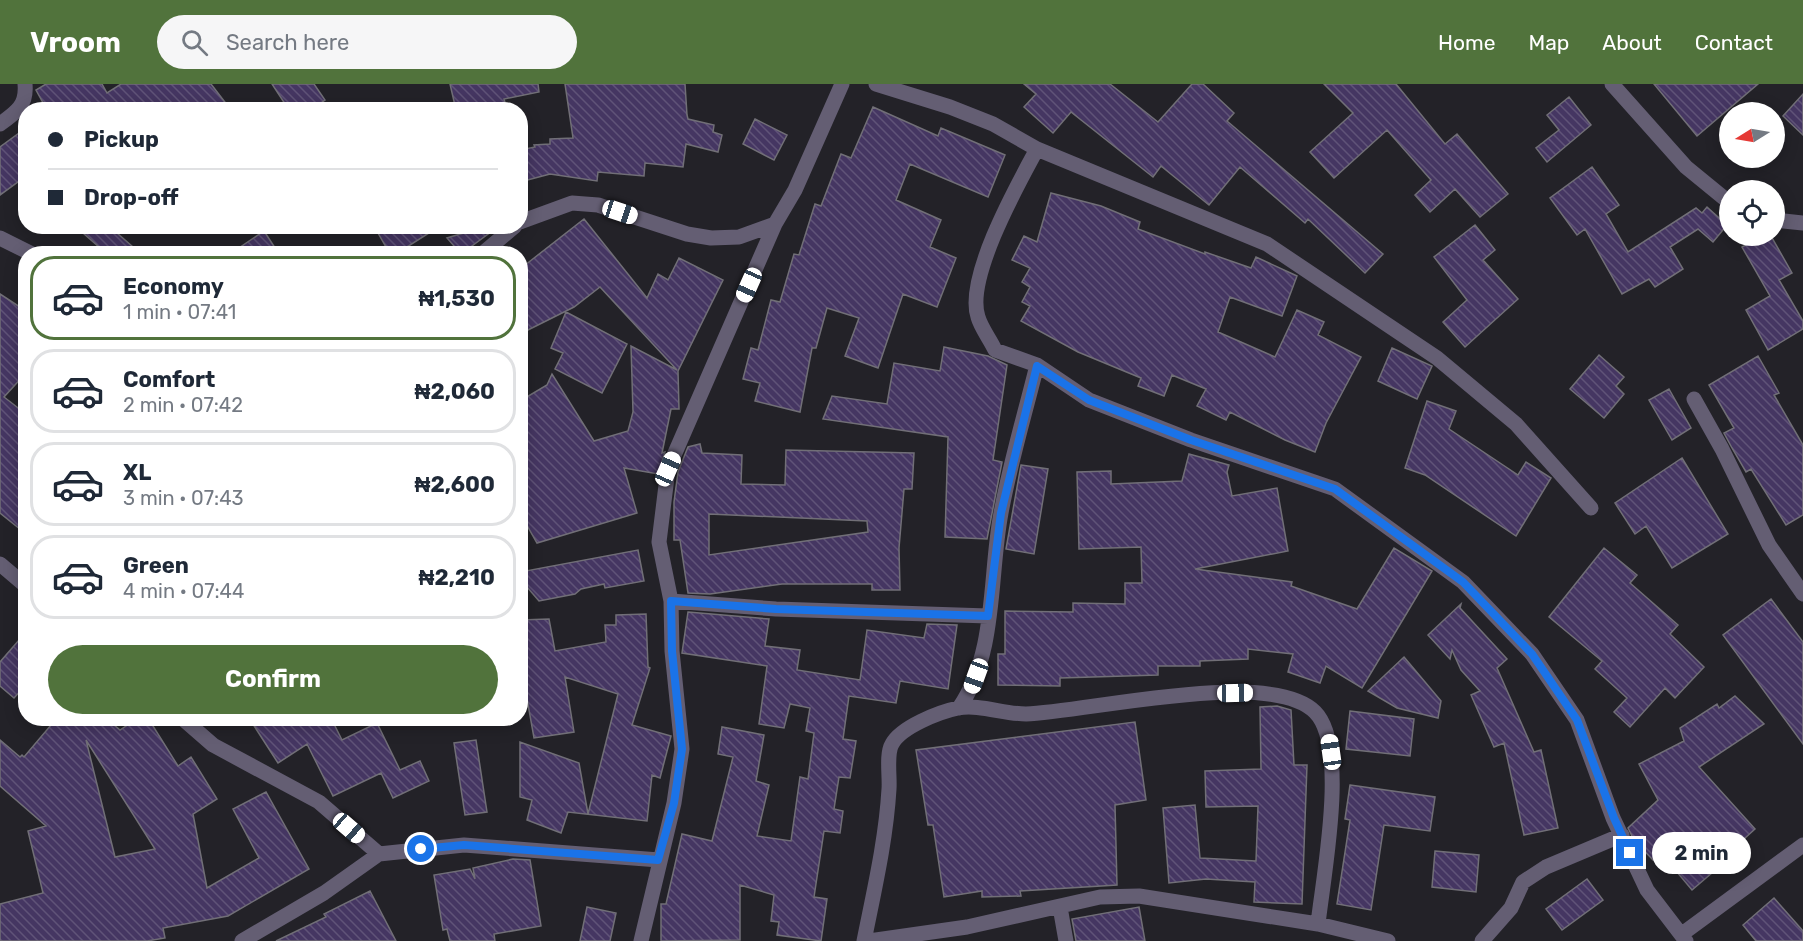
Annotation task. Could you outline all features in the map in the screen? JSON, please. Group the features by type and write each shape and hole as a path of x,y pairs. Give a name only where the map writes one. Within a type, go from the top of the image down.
{"street":[{"path":"25,84 27,98 25,102"},
{"path":"641,941 658,860 674,803 682,749 672,651 671,601 659,542 668,469 776,224 795,190 842,84"},
{"path":"876,84 950,107 993,124 1037,149 1267,244 1437,358 1516,424 1591,508"},
{"path":"1612,84 1686,167 1719,194"},
{"path":"0,124 18,111"},
{"path":"1037,149 994,236 976,288 977,316 995,350 1037,366 1089,400 1191,440 1335,489 1463,582 1532,654 1577,720 1622,835 1647,890 1684,937 1803,844"},
{"path":"528,219 572,203 598,205 687,234 711,238 739,237 776,224"},
{"path":"1785,223 1802,227"},
{"path":"491,246 506,234"},
{"path":"0,238 18,247"},
{"path":"959,708 970,691 982,660 1001,513 1037,366"},
{"path":"1694,399 1722,449 1769,545 1803,594"},
{"path":"0,564 18,579"},
{"path":"671,601 776,609 988,616"},
{"path":"864,941 879,869 889,792 891,745 905,728 959,708 1025,714 1192,694 1257,693 1295,699 1315,712 1329,733 1334,771 1318,924"},
{"path":"191,726 213,745 319,802 379,854"},
{"path":"1482,941 1511,908 1523,882 1546,867 1622,835"},
{"path":"242,941 324,893 379,854 464,845 658,860"},
{"path":"869,941 967,927 1100,897 1138,896 1318,924 1388,941"},
{"path":"1060,907 1066,941"}],"building":[{"path":"46,84 102,84 107,93 121,84 211,84 225,102 43,102 36,90"},
{"path":"272,84 314,84 325,100 322,102 284,102"},
{"path":"450,84 538,84 539,92 504,99 505,102 454,102"},
{"path":"565,84 685,84 688,119 714,125 713,132 722,135 718,152 686,144 683,167 645,163 644,176 598,172 597,181 550,174 528,180 528,148 535,147 534,145 550,144 550,139 573,138"},
{"path":"1024,84 1110,84 1158,122 1192,84 1203,84 1234,113 1227,121 1383,254 1365,273 1308,219 1305,223 1240,167 1209,205 1161,166 1153,177 1071,112 1053,133 1024,107 1036,94"},
{"path":"1324,84 1396,84 1445,144 1457,134 1508,194 1480,217 1455,189 1430,212 1415,195 1431,180 1387,130 1334,178 1310,152 1353,113"},
{"path":"1654,84 1758,84 1737,102 1719,102 1719,117 1697,136"},
{"path":"1803,94 1803,135 1785,118 1785,114"},
{"path":"1569,97 1591,125 1547,162 1536,148 1559,130 1547,115"},
{"path":"873,107 938,136 941,128 1005,155 988,197 910,164 896,200 941,220 930,247 956,258 937,307 903,294 878,368 845,356 859,318 827,308 816,348 812,348 800,412 755,401 760,383 743,379 751,348 758,350 771,300 780,302 794,254 799,255 815,204 821,206 841,154 851,158"},
{"path":"755,119 787,135 774,160 743,144"},
{"path":"18,134 18,182 0,195 0,147"},
{"path":"1592,167 1619,205 1606,214 1628,252 1696,208 1702,213 1707,207 1719,218 1719,235 1713,242 1698,229 1670,247 1683,269 1655,287 1649,279 1622,294 1585,229 1577,235 1550,198"},
{"path":"1051,193 1101,206 1140,222 1138,229 1205,254 1205,252 1251,268 1256,257 1297,276 1282,316 1230,297 1218,332 1275,357 1297,310 1324,322 1318,335 1361,357 1326,423 1315,452 1285,440 1230,412 1226,420 1197,406 1206,389 1172,375 1164,396 1138,386 1141,378 1078,352 1021,321 1030,306 1022,302 1030,287 1022,282 1030,268 1012,260 1024,236 1037,242"},
{"path":"584,219 647,298 658,274 668,280 679,258 723,280 678,371 679,409 671,409 662,453 665,452 658,474 624,468 637,513 537,543 528,527 528,396 547,385 552,374 594,441 628,431 633,412 631,346 677,370 600,287 574,307 528,330 528,263"},
{"path":"1475,225 1495,250 1483,260 1518,299 1465,347 1443,322 1467,300 1434,257"},
{"path":"84,234 118,234 132,246 98,246"},
{"path":"260,234 266,234 274,246 242,246"},
{"path":"379,234 427,234 409,246 385,246"},
{"path":"460,234 488,234 472,246 454,246 447,238"},
{"path":"1777,246 1792,273 1779,280 1803,321 1803,329 1768,350 1746,310 1770,296 1742,247"},
{"path":"0,294 18,306 18,382 4,397 18,408 18,528 0,513"},
{"path":"566,312 627,344 602,393 555,369 563,353 551,348"},
{"path":"944,347 988,356 1007,365 993,460 1002,462 987,539 945,537 948,437 823,419 832,396 887,404 894,363 940,371"},
{"path":"1392,348 1432,366 1417,399 1378,381"},
{"path":"1599,355 1624,377 1616,386 1624,394 1604,418 1570,389"},
{"path":"1758,356 1779,393 1774,395 1803,445 1803,515 1786,525 1751,469 1746,472 1732,448 1724,433 1734,428 1709,385"},
{"path":"1669,389 1691,428 1672,440 1649,400"},
{"path":"1427,401 1456,411 1449,429 1518,475 1526,462 1551,478 1516,536 1425,475 1405,468"},
{"path":"700,444 702,453 742,455 741,484 785,485 786,450 914,453 912,489 904,489 899,548 900,590 872,590 872,584 782,584 710,594 688,593 680,540 674,540 674,502 678,472 688,447","holes":["709,514 867,521 868,532 709,555"]},
{"path":"1189,454 1229,465 1227,472 1232,496 1277,488 1288,551 1195,569 1292,582 1291,586 1357,609 1394,548 1432,571 1362,688 1326,666 1320,683 1288,672 1293,654 1248,649 1248,659 1200,661 1200,666 1158,666 1158,675 1060,678 1060,686 998,685 998,654 1005,654 1005,611 1073,612 1073,603 1125,604 1125,583 1142,583 1141,547 1079,549 1077,472 1111,471 1111,484 1182,481"},
{"path":"1682,458 1728,534 1672,568 1646,526 1635,534 1615,503"},
{"path":"1021,465 1048,469 1034,554 1006,549"},
{"path":"1604,548 1637,575 1630,583 1678,625 1670,634 1704,667 1675,698 1665,688 1630,727 1614,712 1627,698 1595,669 1602,661 1549,617"},
{"path":"638,550 644,581 605,588 604,584 581,589 575,594 539,601 528,588 528,571"},
{"path":"1771,599 1803,642 1803,744 1723,635"},
{"path":"1461,604 1460,608 1507,659 1497,668 1534,752 1541,750 1558,828 1524,835 1504,743 1494,747 1471,695 1480,691 1461,670 1452,650 1450,659 1428,635"},
{"path":"688,612 769,619 765,646 800,650 797,670 860,680 867,630 924,638 927,624 957,625 948,689 900,681 896,703 849,696 843,739 856,741 850,778 839,777 834,809 843,811 840,833 824,831 814,897 827,899 821,941 777,935 779,922 771,921 774,895 740,885 740,940 661,941 661,904 666,904 682,834 712,841 733,757 718,754 722,727 764,735 756,781 769,785 757,836 791,841 800,777 808,779 814,733 806,731 810,708 790,704 784,728 759,724 767,666 682,653"},
{"path":"646,614 648,667 650,668 632,725 671,736 660,778 652,775 647,821 568,812 561,833 527,820 532,800 520,797 520,742 579,763 588,814 618,694 565,677 574,732 534,738 528,704 528,620 549,619 555,651 606,642 605,625 616,625 616,615"},
{"path":"18,641 18,694 14,698 0,686 0,662"},
{"path":"1404,657 1441,701 1438,718 1397,708 1368,691"},
{"path":"1735,696 1764,724 1699,767 1755,829 1723,858 1726,861 1692,890 1661,853 1653,860 1634,840 1628,828 1658,800 1639,764 1684,741 1680,728 1717,704 1719,708"},
{"path":"1277,706 1291,710 1294,765 1307,765 1302,904 1254,902 1255,882 1206,879 1169,883 1163,808 1195,805 1200,858 1256,861 1258,806 1206,807 1205,771 1261,769 1260,707"},
{"path":"1350,711 1414,719 1410,756 1346,749"},
{"path":"1135,722 1146,800 1115,805 1117,885 1020,891 1021,896 982,897 982,891 944,897 933,825 928,825 916,750"},
{"path":"50,726 115,726 120,730 126,726 153,726 178,766 191,757 217,799 193,814 207,888 259,858 233,809 266,792 309,869 228,916 163,928 165,938 147,941 0,941 0,904 43,893 28,831 46,826 0,786 0,740 20,757 22,755 24,757","holes":["86,740 155,849 115,857"]},
{"path":"254,726 335,726 342,740 371,726 378,726 400,770 420,761 429,781 393,798 381,773 333,796 307,744 278,763"},
{"path":"476,740 487,812 465,815 454,743"},
{"path":"1350,785 1435,797 1430,831 1384,825 1371,910 1337,904 1350,820 1345,819"},
{"path":"1435,851 1479,855 1476,892 1432,887"},
{"path":"513,859 530,860 541,926 494,934 495,941 450,941 447,929 443,930 434,875 470,869 475,879 473,868"},
{"path":"1587,879 1603,900 1562,930 1546,909"},
{"path":"370,891 396,941 276,941 326,917 324,914"},
{"path":"1774,898 1803,931 1803,941 1756,941 1743,925"},
{"path":"587,907 616,913 610,941 580,941"},
{"path":"1139,907 1145,941 1076,941 1072,919"}],"route":[{"path":"421,849 464,845 658,860 674,803 682,749 672,651 671,601 776,609 988,616 1001,513 1037,366 1089,400 1191,440 1335,489 1463,582 1532,654 1577,720 1614,818 1630,853"}]}
